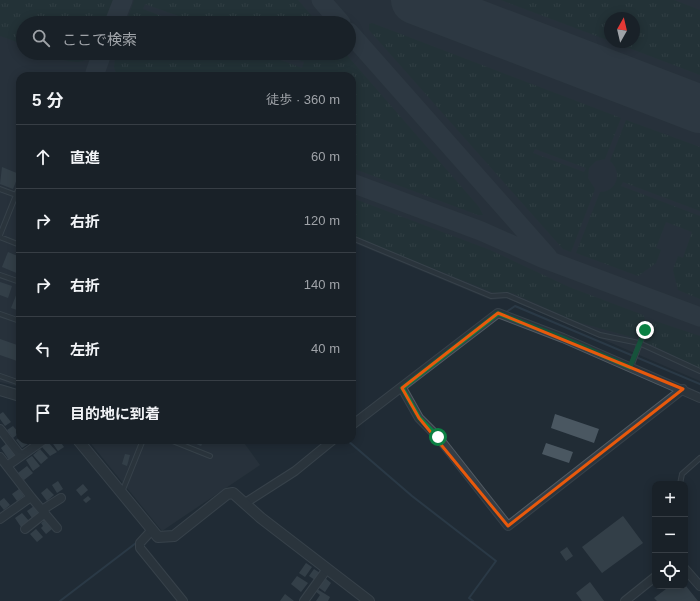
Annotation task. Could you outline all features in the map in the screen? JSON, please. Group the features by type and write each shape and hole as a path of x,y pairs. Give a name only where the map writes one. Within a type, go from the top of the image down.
{"street":[{"path":"356,422 498,313 632,363 700,398"},
{"path":"402,388 419,418 438,437 508,526 683,389"},
{"path":"0,390 16,395"},
{"path":"0,429 21,456"},
{"path":"7,466 38,444"},
{"path":"81,444 151,531 158,537 174,536 227,494 234,493 261,518 369,601"},
{"path":"245,502 295,471 328,444"},
{"path":"0,457 57,528"},
{"path":"0,519 31,496"},
{"path":"25,529 43,512 62,498"},
{"path":"151,531 140,543 140,548 183,601"},
{"path":"304,601 327,569"},
{"path":"688,572 700,586"},
{"path":"625,601 652,579"}],"lane":[{"path":"0,189 16,195 0,236 16,243"},
{"path":"356,240 491,296 507,295 600,335 639,343 700,371"},
{"path":"0,275 16,281"},
{"path":"0,314 16,320"},
{"path":"632,363 645,330"},
{"path":"0,376 16,382"},
{"path":"121,494 141,444"},
{"path":"180,444 210,456"},
{"path":"681,481 682,474 700,458"}],"highlighted area":[{"path":"498,313 683,389 508,526 419,418 402,388"}],"shaded area":[{"path":"0,0 700,0 700,381 506,298 491,300 356,244 356,72 16,72 16,386 0,382"},
{"path":"91,444 245,444 260,465 162,531"}],"green space":[{"path":"0,0 113,0 107,16 16,16 16,42 0,36"},
{"path":"134,0 298,0 312,16 178,16 145,4 143,9 162,16 128,16"},
{"path":"501,0 674,0 700,10 700,75 629,48 640,48 640,12 604,12 604,39"},
{"path":"372,23 621,118 605,159 596,161 589,168 588,178 595,189 571,252 563,249 555,240 369,30 369,24","holes":["535,149 586,168 584,172 533,153"]},
{"path":"65,60 85,60 77,62"},
{"path":"115,60 281,60 302,68 304,62 299,60 351,60 479,207 483,215 478,215 356,169 356,72 116,72 114,67"},
{"path":"626,120 700,147 700,211 623,182 621,186 700,216 700,299 678,290 673,270 678,256 683,258 692,232 666,222 656,248 661,250 656,263 638,276 576,253 600,192 611,189 616,181 616,170 610,161"},
{"path":"356,200 490,250 569,287 643,315 645,319 642,330 635,338 577,322 512,293 494,293 356,238"},
{"path":"655,321 700,336 700,368 645,342 651,325"}],"building":[{"path":"2,167 16,173 16,182 13,189 0,184"},
{"path":"8,252 16,255 16,273 2,267"},
{"path":"0,282 12,286 8,298 0,295"},
{"path":"16,296 16,310 11,308"},
{"path":"0,339 16,345 16,361 0,355"},
{"path":"3,412 11,422 5,426 0,419 0,414"},
{"path":"555,414 599,429 594,443 551,428"},
{"path":"13,426 16,430 16,436 13,438 7,430"},
{"path":"546,443 573,452 569,463 542,454"},
{"path":"6,444 15,456 9,460 1,448"},
{"path":"19,444 28,444 22,448"},
{"path":"46,444 50,444 57,452 50,456 42,447"},
{"path":"53,444 62,444 64,447 58,451"},
{"path":"40,449 48,458 41,464 33,455"},
{"path":"125,454 130,455 127,466 122,464"},
{"path":"32,456 40,466 33,471 26,460"},
{"path":"27,466 33,473 24,480 18,473"},
{"path":"58,481 63,489 57,493 52,485"},
{"path":"83,484 88,490 81,496 76,490"},
{"path":"47,488 54,495 47,501 41,493"},
{"path":"19,489 24,496 17,501 12,494"},
{"path":"88,496 91,499 86,503 83,500"},
{"path":"4,498 10,505 4,510 0,505 0,501"},
{"path":"34,506 38,513 32,518 27,511"},
{"path":"22,513 29,521 21,527 15,518"},
{"path":"623,516 643,543 602,573 582,547"},
{"path":"45,520 52,529 46,534 41,528 43,526 41,523"},
{"path":"36,529 43,537 37,542 30,534"},
{"path":"567,547 573,556 566,561 560,552"},
{"path":"306,563 312,567 305,577 299,573"},
{"path":"314,569 320,573 315,580 309,576"},
{"path":"297,576 308,583 301,592 291,584"},
{"path":"325,578 331,583 325,592 318,587"},
{"path":"590,582 604,601 582,601 576,593"},
{"path":"688,588 698,601 657,601 654,598 666,589"},
{"path":"317,589 330,597 328,601 316,601 320,595 315,591"},
{"path":"285,594 294,601 280,601"}],"waterway":[{"path":"505,313 515,306 700,384"},
{"path":"352,444 412,496 496,561 469,598 473,601"},
{"path":"60,601 136,543"}],"taxiway":[{"path":"117,16 123,0"},
{"path":"321,0 335,16"},
{"path":"443,0 456,15"},
{"path":"356,40 548,257"},
{"path":"95,72 100,60"},
{"path":"356,184 481,231 542,258 700,317"}],"runway":[{"path":"415,0 700,109"}],"route":[{"path":"438,437 419,418 402,388 498,313 563,338 630,367 645,330"}]}
